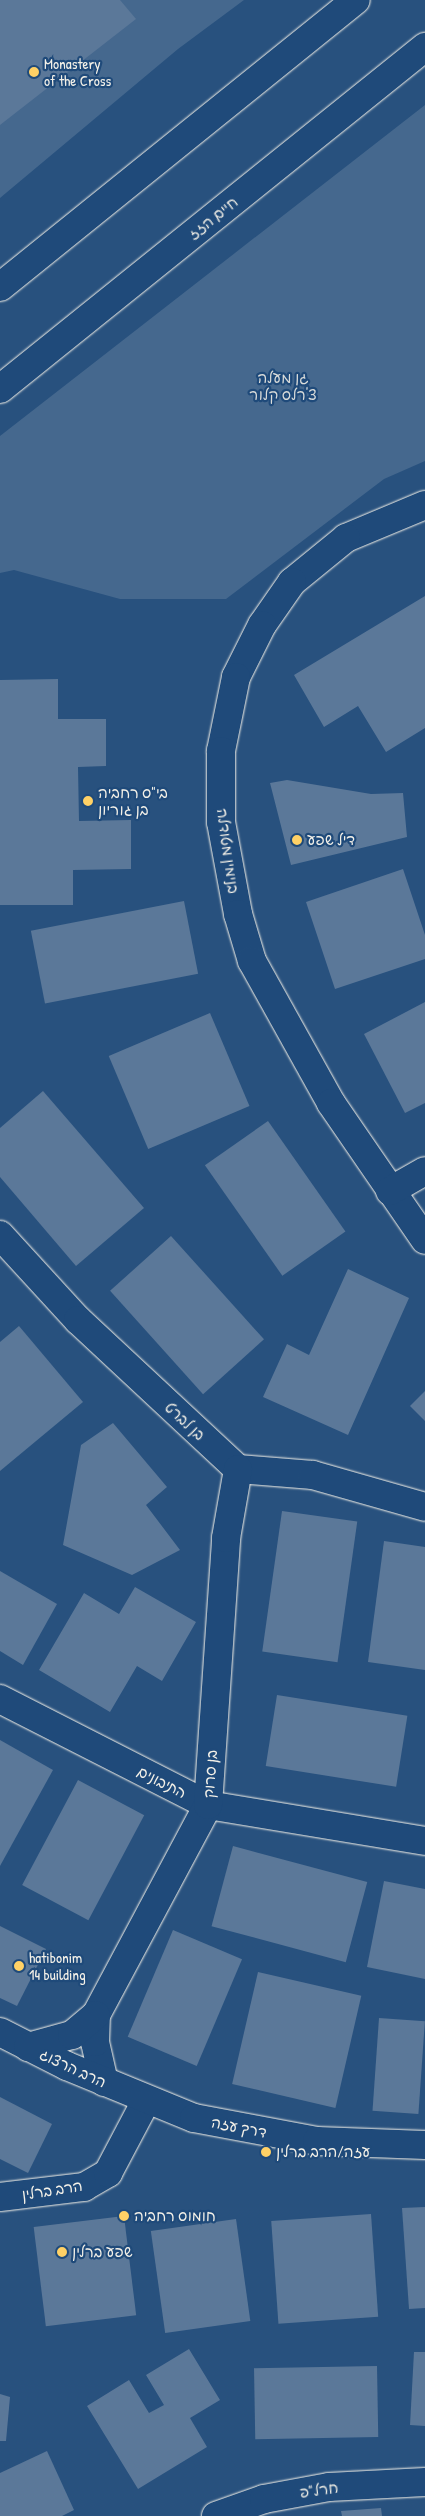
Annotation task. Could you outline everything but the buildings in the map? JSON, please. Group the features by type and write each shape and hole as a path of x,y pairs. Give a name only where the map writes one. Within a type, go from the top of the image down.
{"street":[{"path":"0,287 356,0"},
{"name":"חיים הזז","path":"0,389 425,47"},
{"name":"בנימין מטודלה","path":"425,505 346,538 292,582 236,677 221,751 221,822 238,914 252,960 331,1103 425,1240"},
{"path":"390,1191 425,1171"},
{"name":"בן לברט","path":"0,1234 78,1320 238,1469"},
{"path":"238,1469 313,1475 425,1507"},
{"name":"בן סרוק","path":"104,2082 95,2042 96,2015 208,1805 226,1538 238,1469"},
{"name":"התיבונים","path":"0,1699 208,1805 425,1841"},
{"path":"28,2047 72,2035 96,2015"},
{"name":"הרב הרצוג","path":"0,2032 28,2047 146,2100"},
{"name":"דרך עזה","path":"146,2100 194,2118 317,2141 425,2145"},
{"name":"הרב ברלין","path":"0,2197 84,2187 108,2173 146,2100"},
{"name":"חרל\"פ","path":"216,2516 264,2499 329,2487 425,2482"}],"green space":[{"path":"0,0 244,0 178,49 0,198"},
{"name":"גן מעלה צ'רלס קלור","path":"425,105 425,461 384,479 226,599 120,599 14,570 0,573 0,436"}],"place":[{"name":"Monastery of the Cross","path":"34,72"},
{"name":"בי\"ס רחביה בן גוריון","path":"88,801"},
{"name":"דיל שפע","path":"297,840"},
{"name":"hatibonim 14 building","path":"19,1966"},
{"name":"עזה/הרב ברלין","path":"266,2152"},
{"name":"חומוס רחביה","path":"124,2216"},
{"name":"שפע ברלין","path":"62,2252"}]}
